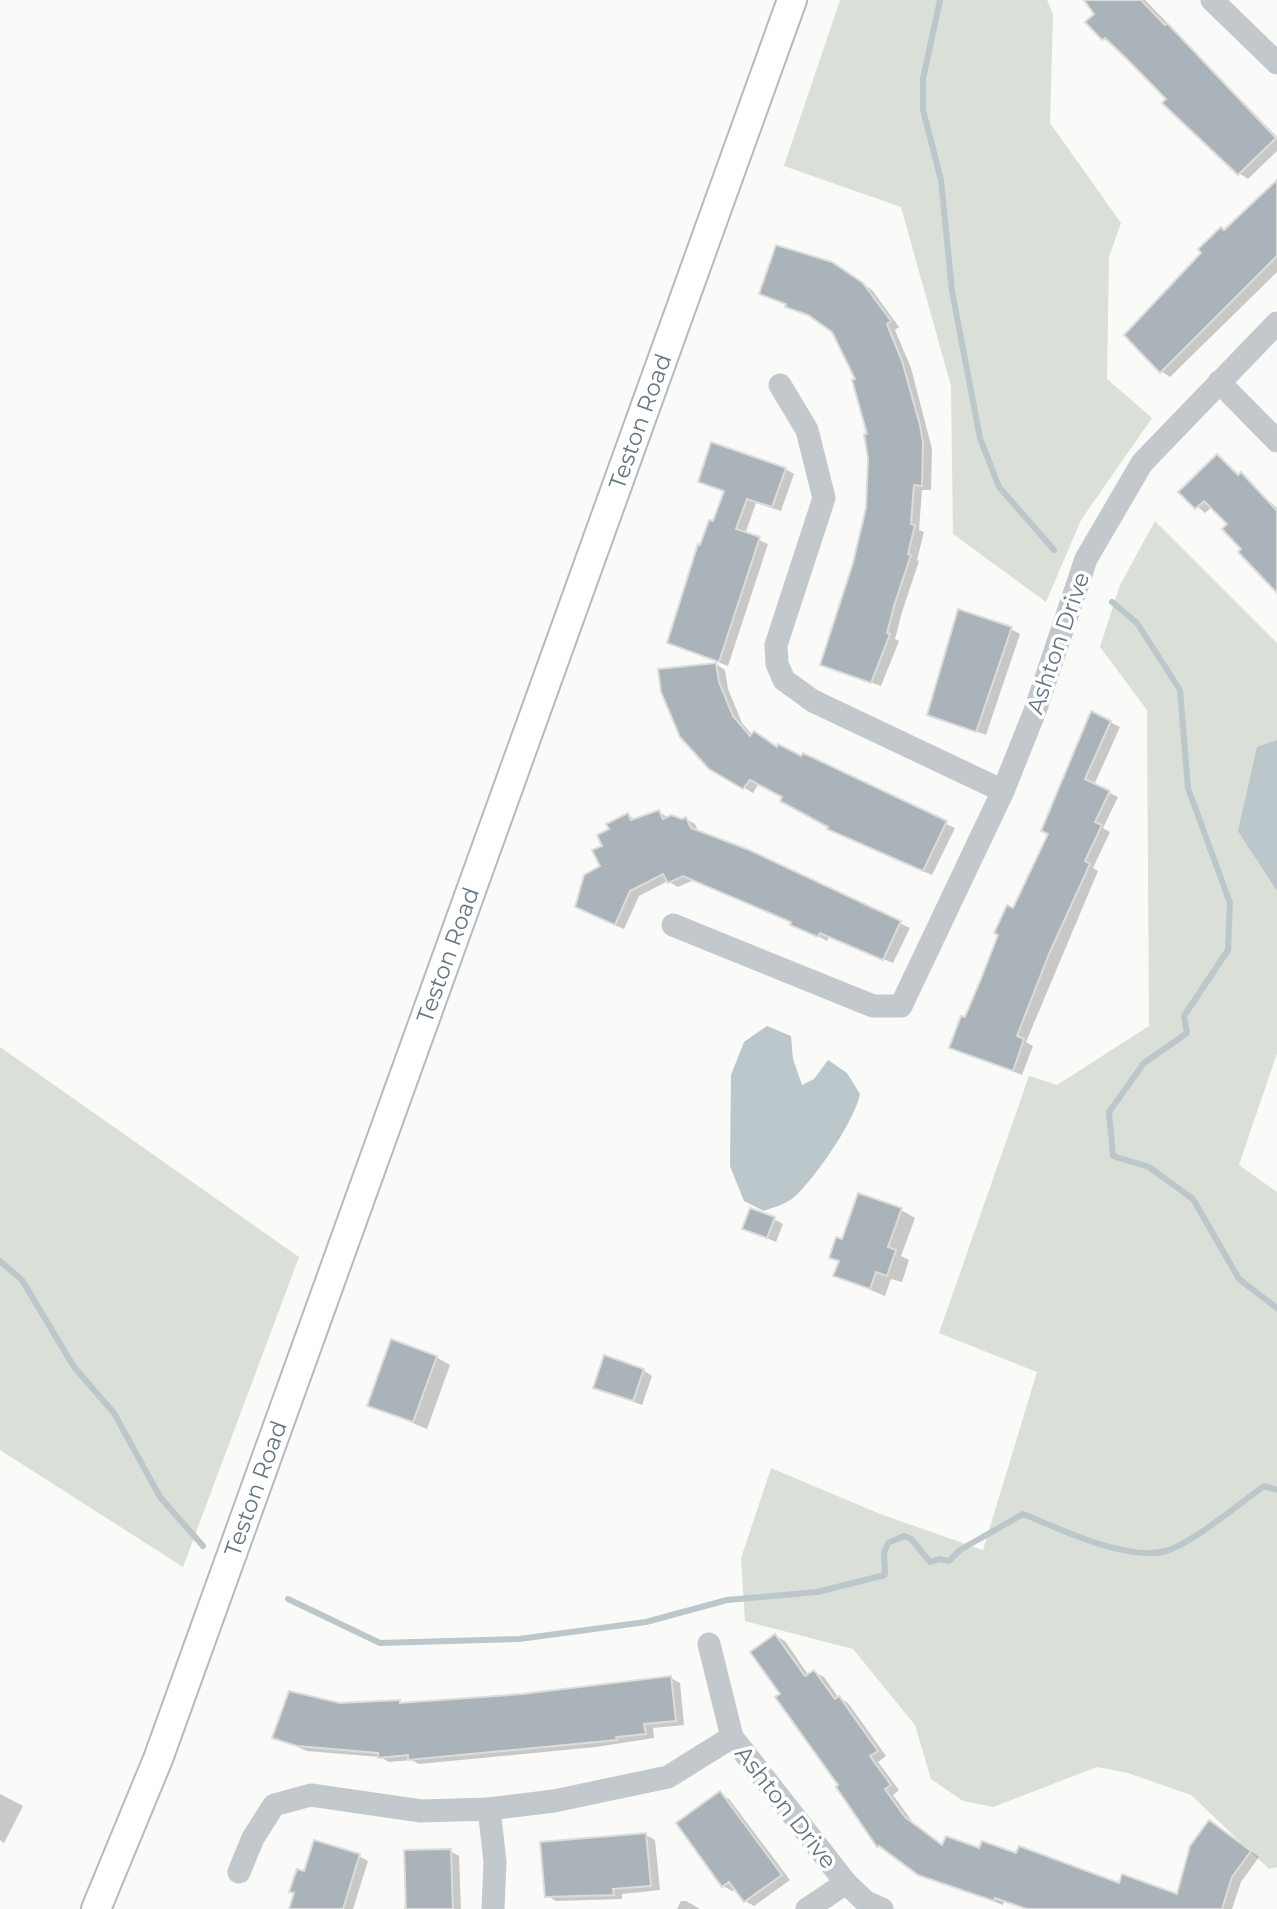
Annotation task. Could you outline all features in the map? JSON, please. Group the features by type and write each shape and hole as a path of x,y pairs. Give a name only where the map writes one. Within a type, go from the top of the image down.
{"main road":[{"name":"Teston Road","path":"96,1909 168,1733 792,0"}],"street":[{"path":"1212,0 1277,63"},
{"name":"Ashton Drive","path":"673,925 873,1006 901,1006 1003,791 1035,711 1086,559 1142,463 1277,323"},
{"path":"1219,382 1277,441"},
{"path":"780,385 807,430 824,498 776,645 777,664 784,680 813,701 1003,791"},
{"name":"Ashton Drive","path":"709,1644 732,1737 846,1884 866,1902 882,1909"},
{"path":"239,1872 253,1838 274,1805 311,1795 421,1811 489,1809 618,1789 668,1777 732,1737"},
{"path":"489,1809 495,1862 493,1909"},
{"path":"807,1909 846,1884"}],"shaded area":[{"path":"840,0 1047,0 1053,14 1050,123 1121,223 1109,257 1107,379 1152,418 1081,520 1046,602 953,534 951,386 901,207 784,166"},
{"path":"1155,521 1277,643 1277,1053 1239,1165 1277,1192 1277,1867 1269,1869 1191,1795 1128,1773 1097,1767 993,1807 963,1801 931,1779 915,1725 853,1649 745,1621 741,1558 771,1468 880,1514 983,1550 1037,1372 939,1333 1029,1076 1057,1085 1149,1026 1147,710 1100,647 1120,585"},
{"path":"1277,740 1277,891 1238,831 1257,747"},
{"path":"767,1026 791,1036 793,1059 802,1085 814,1079 828,1060 847,1073 860,1094 851,1119 803,1188 791,1199 764,1211 744,1201 730,1166 731,1075 744,1042"},
{"path":"0,1047 299,1257 183,1567 0,1450"}],"building":[{"path":"1084,0 1141,0 1165,25 1167,23 1276,138 1238,175 1162,103 1166,99 1127,59 1105,38 1102,40 1085,22 1094,14"},
{"path":"1277,180 1277,256 1160,373 1124,335 1201,253 1198,249 1221,227 1224,230"},
{"path":"776,245 832,262 863,283 891,321 887,324 902,361 920,425 923,443 922,486 914,485 911,524 915,525 908,554 911,555 894,606 887,633 890,634 871,683 820,665 853,563 866,508 868,459 864,434 867,434 852,380 855,379 832,332 808,315 759,294"},
{"path":"711,442 786,468 772,507 747,499 736,529 760,537 719,662 667,643 698,544 700,545 709,520 713,521 724,491 698,482"},
{"path":"1217,454 1238,475 1241,472 1277,511 1277,593 1238,552 1241,549 1222,529 1227,524 1204,501 1195,509 1178,492"},
{"path":"958,609 1012,627 976,732 927,715"},
{"path":"716,663 719,682 733,716 750,736 754,731 777,747 778,744 801,756 803,753 947,821 923,871 827,829 828,827 780,801 782,797 750,780 743,789 709,769 680,737 661,692 658,669"},
{"path":"1091,711 1111,721 1085,779 1110,791 1095,822 1102,825 1085,861 1090,864 1049,954 1017,1036 1024,1039 1013,1071 949,1048 961,1016 965,1017 981,979 998,935 994,933 1007,905 1013,908 1048,834 1041,831"},
{"path":"659,810 663,819 671,815 682,819 686,817 691,828 749,850 901,921 883,960 820,933 818,937 790,925 791,922 683,876 668,883 663,874 630,891 615,925 575,907 584,875 600,866 592,850 602,846 597,835 609,829 606,824 628,813 631,820"},
{"path":"858,1193 902,1208 888,1247 896,1250 887,1276 876,1272 870,1289 833,1276 839,1261 829,1258 836,1237 842,1239"},
{"path":"750,1208 775,1217 767,1238 742,1229"},
{"path":"391,1339 437,1356 413,1422 367,1406"},
{"path":"604,1355 644,1369 633,1401 593,1388"},
{"path":"775,1634 805,1676 814,1670 835,1699 839,1696 878,1751 870,1756 891,1785 885,1789 905,1817 942,1845 946,1836 979,1848 982,1841 1016,1853 1019,1846 1119,1883 1122,1874 1177,1894 1190,1846 1209,1820 1251,1851 1232,1877 1222,1909 1027,1909 995,1898 994,1901 918,1875 877,1847 836,1787 838,1785 775,1697 780,1694 750,1652"},
{"path":"671,1676 676,1721 644,1724 646,1734 616,1737 617,1740 408,1760 408,1755 378,1758 378,1753 297,1746 272,1738 289,1691 340,1703 400,1700 400,1703 522,1694"},
{"path":"720,1791 782,1875 744,1902 729,1882 722,1887 676,1823"},
{"path":"646,1833 651,1886 613,1889 614,1895 545,1897 540,1842"},
{"path":"314,1840 360,1854 343,1909 289,1909 294,1893 289,1892 297,1869 304,1871"},
{"path":"451,1849 453,1909 406,1909 404,1850"}],"waterway":[{"path":"940,0 923,79 923,110 941,180 952,291 980,438 999,487 1054,550"},
{"path":"1112,602 1137,623 1180,690 1188,788 1230,903 1228,950 1184,1016 1187,1033 1144,1063 1109,1112 1113,1156 1149,1167 1193,1199 1239,1279 1277,1308"},
{"path":"0,1261 22,1280 74,1367 114,1413 160,1497 203,1546"},
{"path":"288,1599 380,1643 519,1639 646,1622 727,1600 817,1592 885,1575 884,1553 888,1543 904,1536 911,1539 930,1562 940,1559 949,1561 960,1550 1023,1514 1113,1548 1132,1552 1166,1551 1202,1532 1264,1486 1277,1490"}]}
